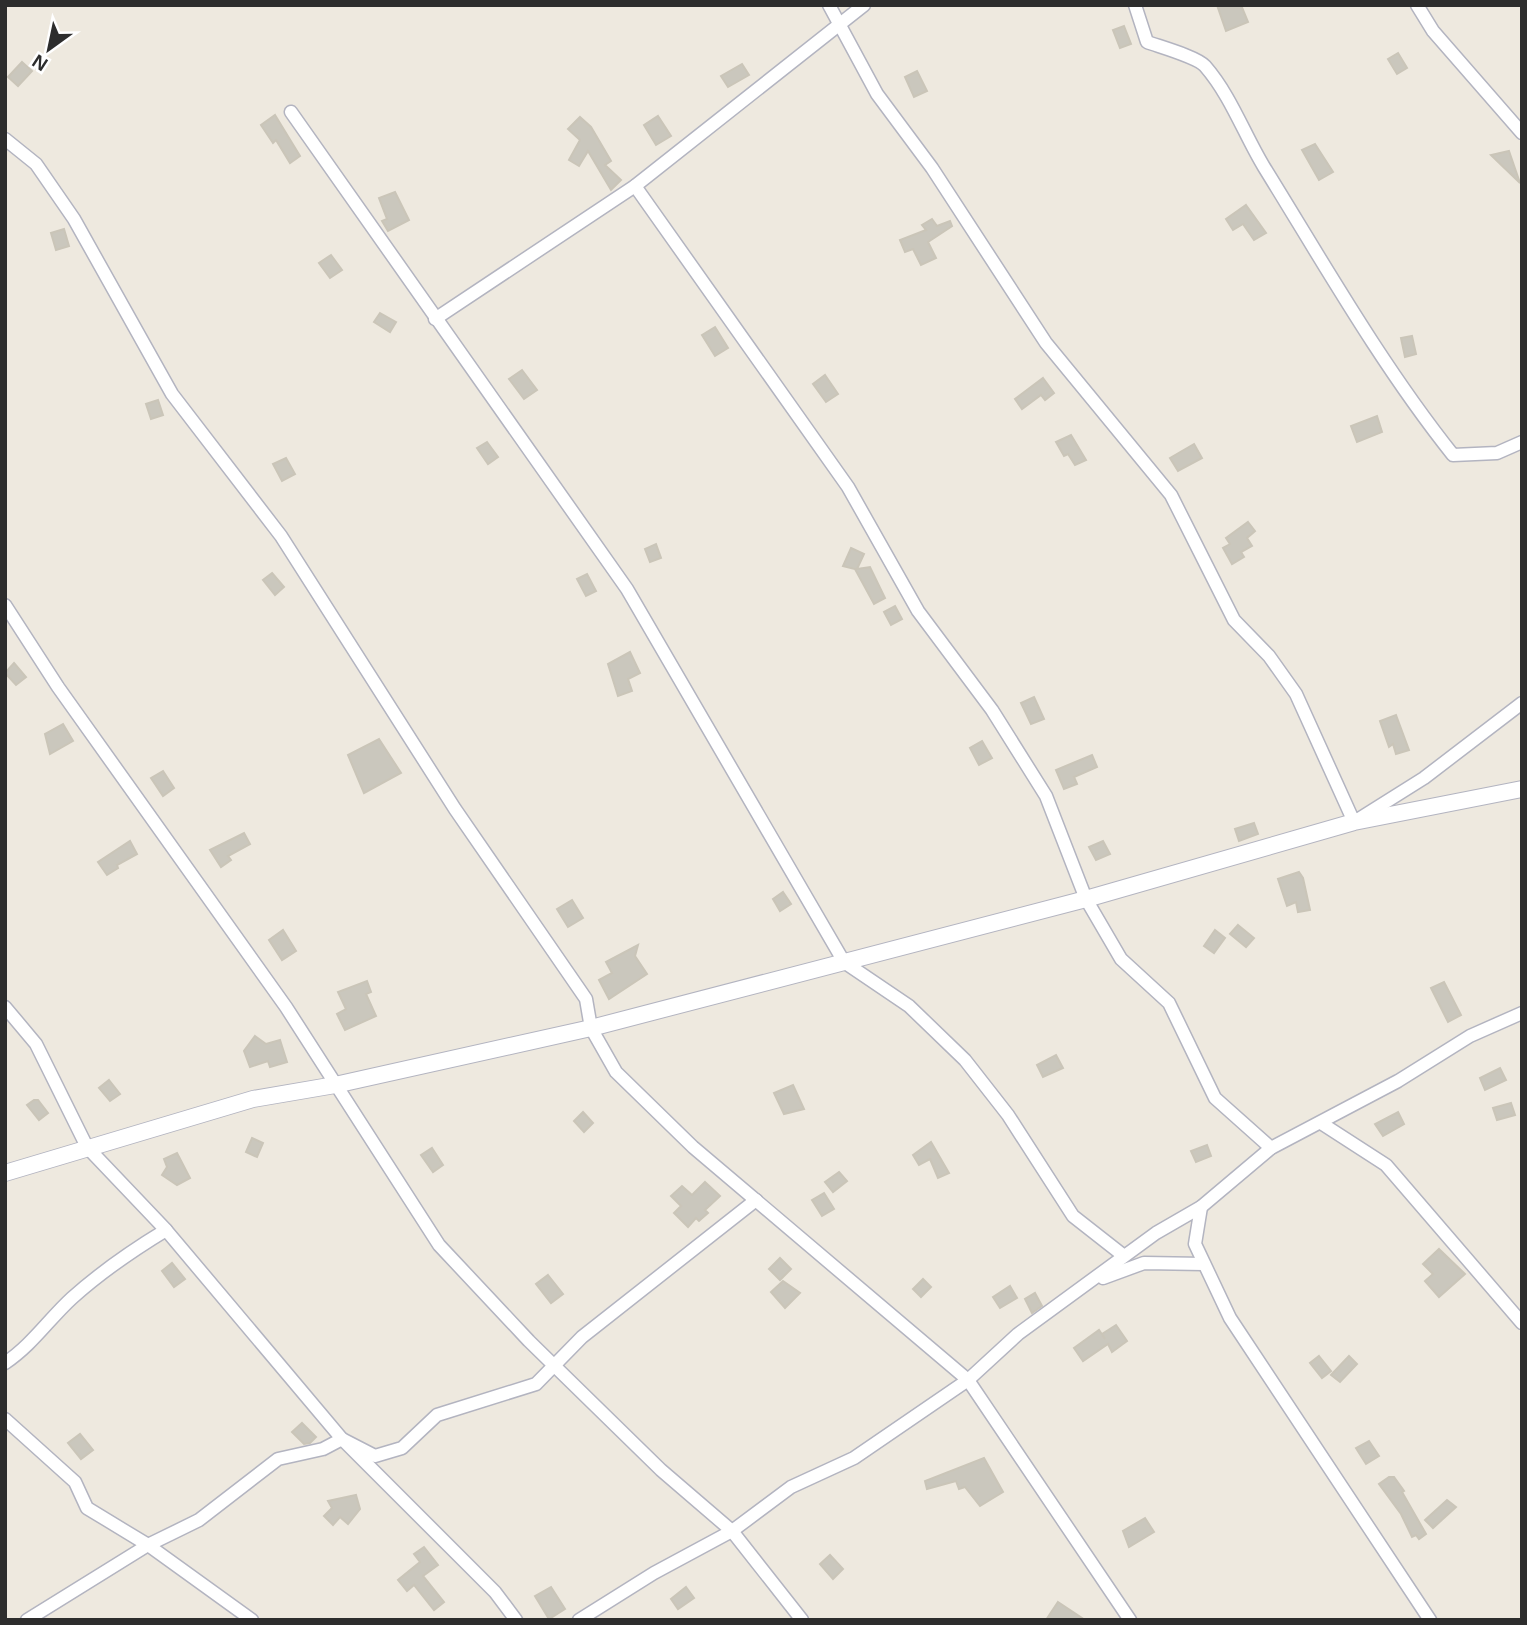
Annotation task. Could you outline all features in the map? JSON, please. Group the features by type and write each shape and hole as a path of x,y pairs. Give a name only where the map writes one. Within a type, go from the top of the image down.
{"street":[{"path":"829,5 877,94 932,169 1046,343 1171,495 1234,620 1269,656 1296,694 1353,822"},
{"path":"435,319 635,186 754,90 841,26 864,5"},
{"path":"1135,5 1147,42 1203,64 1233,107 1252,147 1371,337 1425,421 1453,456 1497,453 1522,442"},
{"path":"1416,5 1433,31 1522,133"},
{"path":"291,113 627,589 845,962 909,1006 965,1060 1009,1115 1073,1216 1124,1256"},
{"path":"5,139 36,163 74,219 172,394 281,536 455,809 586,999 591,1028 616,1072 694,1147 968,1380 1130,1620"},
{"path":"635,186 848,487 918,611 992,710 1046,796 1086,899 1121,959 1169,1003 1215,1098 1271,1148"},
{"path":"5,605 58,687 286,1007 439,1245 556,1367 662,1470 732,1531 802,1620"},
{"path":"1353,822 1423,778 1522,703"},
{"path":"5,1172 253,1099 335,1084 591,1028 1086,899 1353,822 1522,789"},
{"path":"5,1007 36,1044 87,1147 166,1230 342,1439 495,1592 516,1620"},
{"path":"579,1620 654,1573 732,1531 791,1488 854,1458 968,1380 1018,1334 1124,1256 1201,1206 1271,1148 1398,1081 1470,1036 1522,1013"},
{"path":"1321,1123 1386,1165 1522,1323"},
{"path":"342,1439 375,1456 402,1448 437,1415 536,1384 556,1367 582,1337 755,1200"},
{"path":"1201,1206 1195,1244 1230,1318 1430,1620"},
{"path":"5,1363 21,1352 72,1298 127,1253 166,1230"},
{"path":"1083,1286 1144,1262 1204,1264"},
{"path":"5,1419 75,1482 87,1508 148,1545 252,1620"},
{"path":"27,1620 148,1545 199,1520 278,1459 323,1449 342,1439"}],"building":[{"path":"1217,5 1241,5 1248,22 1226,31"},
{"path":"1124,26 1131,44 1120,48 1113,30"},
{"path":"1398,53 1407,68 1397,74 1388,59"},
{"path":"22,62 32,71 18,86 8,77"},
{"path":"742,64 749,75 728,87 721,76"},
{"path":"917,71 927,91 914,97 905,77"},
{"path":"275,115 300,156 290,163 276,140 273,143 261,125"},
{"path":"658,116 671,136 656,145 644,125"},
{"path":"580,117 591,127 611,161 605,165 621,180 611,190 588,151 579,166 569,160 580,140 568,129"},
{"path":"1315,144 1333,172 1319,180 1302,150"},
{"path":"1509,151 1520,183 1491,155"},
{"path":"395,192 409,220 388,231 382,221 387,219 379,198"},
{"path":"1246,205 1266,233 1254,240 1243,224 1233,230 1226,219"},
{"path":"932,219 937,226 950,221 952,226 928,242 936,258 921,265 913,249 905,252 900,240 926,230 922,225"},
{"path":"64,229 69,246 56,250 51,233"},
{"path":"331,255 342,270 330,278 319,263"},
{"path":"380,313 396,322 390,332 374,322"},
{"path":"715,327 728,348 715,356 702,335"},
{"path":"1412,336 1416,354 1405,357 1401,338"},
{"path":"522,370 537,390 524,399 509,379"},
{"path":"825,375 838,394 826,402 813,384"},
{"path":"1043,378 1054,393 1045,400 1041,395 1022,409 1015,399"},
{"path":"158,400 163,415 151,419 146,404"},
{"path":"1377,416 1382,432 1357,442 1351,426"},
{"path":"1071,435 1086,460 1075,465 1068,454 1064,456 1056,442"},
{"path":"487,442 498,457 488,464 477,448"},
{"path":"1194,444 1202,458 1178,471 1170,458"},
{"path":"286,458 295,474 282,481 273,464"},
{"path":"1248,522 1255,531 1247,538 1252,546 1241,552 1244,557 1232,564 1223,548 1230,544 1226,538"},
{"path":"656,544 661,558 650,562 645,549"},
{"path":"851,548 864,554 857,569 870,567 885,598 874,604 855,569 843,566"},
{"path":"272,573 284,587 275,595 263,580"},
{"path":"587,574 596,591 586,596 577,579"},
{"path":"895,606 902,619 891,625 884,612"},
{"path":"630,652 640,673 628,679 632,691 618,696 608,664"},
{"path":"14,663 26,677 16,685 5,673"},
{"path":"1034,697 1044,719 1031,724 1021,703"},
{"path":"1396,715 1409,750 1396,754 1393,744 1389,747 1380,721"},
{"path":"63,724 73,741 50,754 45,734"},
{"path":"379,739 401,773 364,793 348,755"},
{"path":"982,741 992,758 979,765 970,748"},
{"path":"1092,755 1097,767 1074,777 1077,784 1064,789 1056,770"},
{"path":"163,771 174,788 163,796 151,778"},
{"path":"1254,823 1258,834 1239,841 1235,829"},
{"path":"244,833 250,844 228,856 231,860 221,867 210,850"},
{"path":"130,841 137,854 117,865 118,868 107,875 98,862"},
{"path":"1103,841 1110,854 1096,860 1089,847"},
{"path":"1299,872 1303,878 1310,910 1298,912 1296,902 1287,906 1278,879"},
{"path":"783,892 791,904 780,911 773,899"},
{"path":"572,900 583,918 568,927 557,909"},
{"path":"1238,925 1254,938 1246,947 1230,934"},
{"path":"283,930 296,951 282,960 269,940"},
{"path":"1215,930 1225,938 1214,953 1204,946"},
{"path":"638,945 635,956 647,974 609,999 599,980 612,973 606,962"},
{"path":"367,981 371,992 366,994 376,1016 345,1030 337,1014 346,1009 338,992"},
{"path":"1444,982 1461,1015 1448,1022 1431,988"},
{"path":"255,1036 266,1044 280,1040 287,1062 270,1067 268,1061 250,1067 244,1051"},
{"path":"1056,1055 1063,1068 1043,1077 1037,1065"},
{"path":"1500,1068 1506,1080 1485,1090 1480,1078"},
{"path":"109,1080 120,1094 110,1101 99,1088"},
{"path":"793,1085 804,1109 784,1114 774,1093"},
{"path":"38,1100 48,1113 39,1120 27,1105"},
{"path":"1511,1103 1515,1115 1497,1120 1493,1108"},
{"path":"583,1112 593,1123 584,1132 574,1121"},
{"path":"1398,1112 1404,1124 1383,1136 1375,1124"},
{"path":"252,1138 263,1143 257,1157 246,1152"},
{"path":"931,1142 949,1173 938,1178 930,1159 919,1165 913,1155"},
{"path":"1207,1145 1211,1156 1196,1162 1191,1151"},
{"path":"432,1148 443,1165 433,1172 421,1155"},
{"path":"177,1153 190,1178 177,1185 162,1175 167,1167 164,1159"},
{"path":"839,1172 847,1181 833,1192 825,1182"},
{"path":"705,1182 720,1196 705,1210 708,1213 699,1221 696,1218 688,1227 674,1213 681,1206 671,1196 682,1186 692,1195"},
{"path":"824,1193 834,1209 822,1216 812,1200"},
{"path":"1439,1249 1465,1274 1439,1297 1425,1281 1433,1274 1423,1264"},
{"path":"780,1258 791,1269 780,1280 769,1269"},
{"path":"172,1263 185,1279 174,1287 162,1271"},
{"path":"548,1275 563,1294 551,1303 536,1284"},
{"path":"923,1279 931,1287 921,1297 913,1289"},
{"path":"783,1281 800,1293 785,1308 771,1292"},
{"path":"1010,1286 1017,1298 1000,1308 993,1297"},
{"path":"1035,1293 1042,1306 1032,1313 1025,1299"},
{"path":"1116,1325 1127,1341 1112,1352 1108,1344 1083,1361 1074,1348 1099,1330 1105,1339 1102,1334"},
{"path":"1319,1356 1331,1371 1322,1378 1310,1363"},
{"path":"1349,1356 1357,1364 1340,1382 1331,1375"},
{"path":"302,1423 316,1437 310,1443 304,1444 292,1432"},
{"path":"80,1434 93,1450 81,1459 68,1443"},
{"path":"1369,1441 1379,1456 1366,1464 1356,1448"},
{"path":"984,1458 1003,1492 980,1506 965,1487 959,1489 956,1481 927,1489 925,1481"},
{"path":"1389,1477 1394,1477 1404,1491 1402,1492 1426,1534 1419,1539 1416,1535 1412,1537 1401,1514 1379,1484"},
{"path":"356,1495 360,1509 348,1524 340,1517 333,1525 324,1516 332,1508 328,1501"},
{"path":"1447,1500 1456,1507 1433,1528 1425,1520"},
{"path":"1145,1518 1154,1532 1129,1547 1123,1531"},
{"path":"424,1547 438,1565 423,1576 444,1602 434,1610 414,1585 407,1591 398,1580 420,1562 414,1554"},
{"path":"830,1555 843,1569 833,1579 820,1564"},
{"path":"551,1587 565,1609 549,1619 535,1596"},
{"path":"686,1587 694,1598 678,1609 671,1599"},
{"path":"1058,1602 1085,1620 1046,1620"}]}
